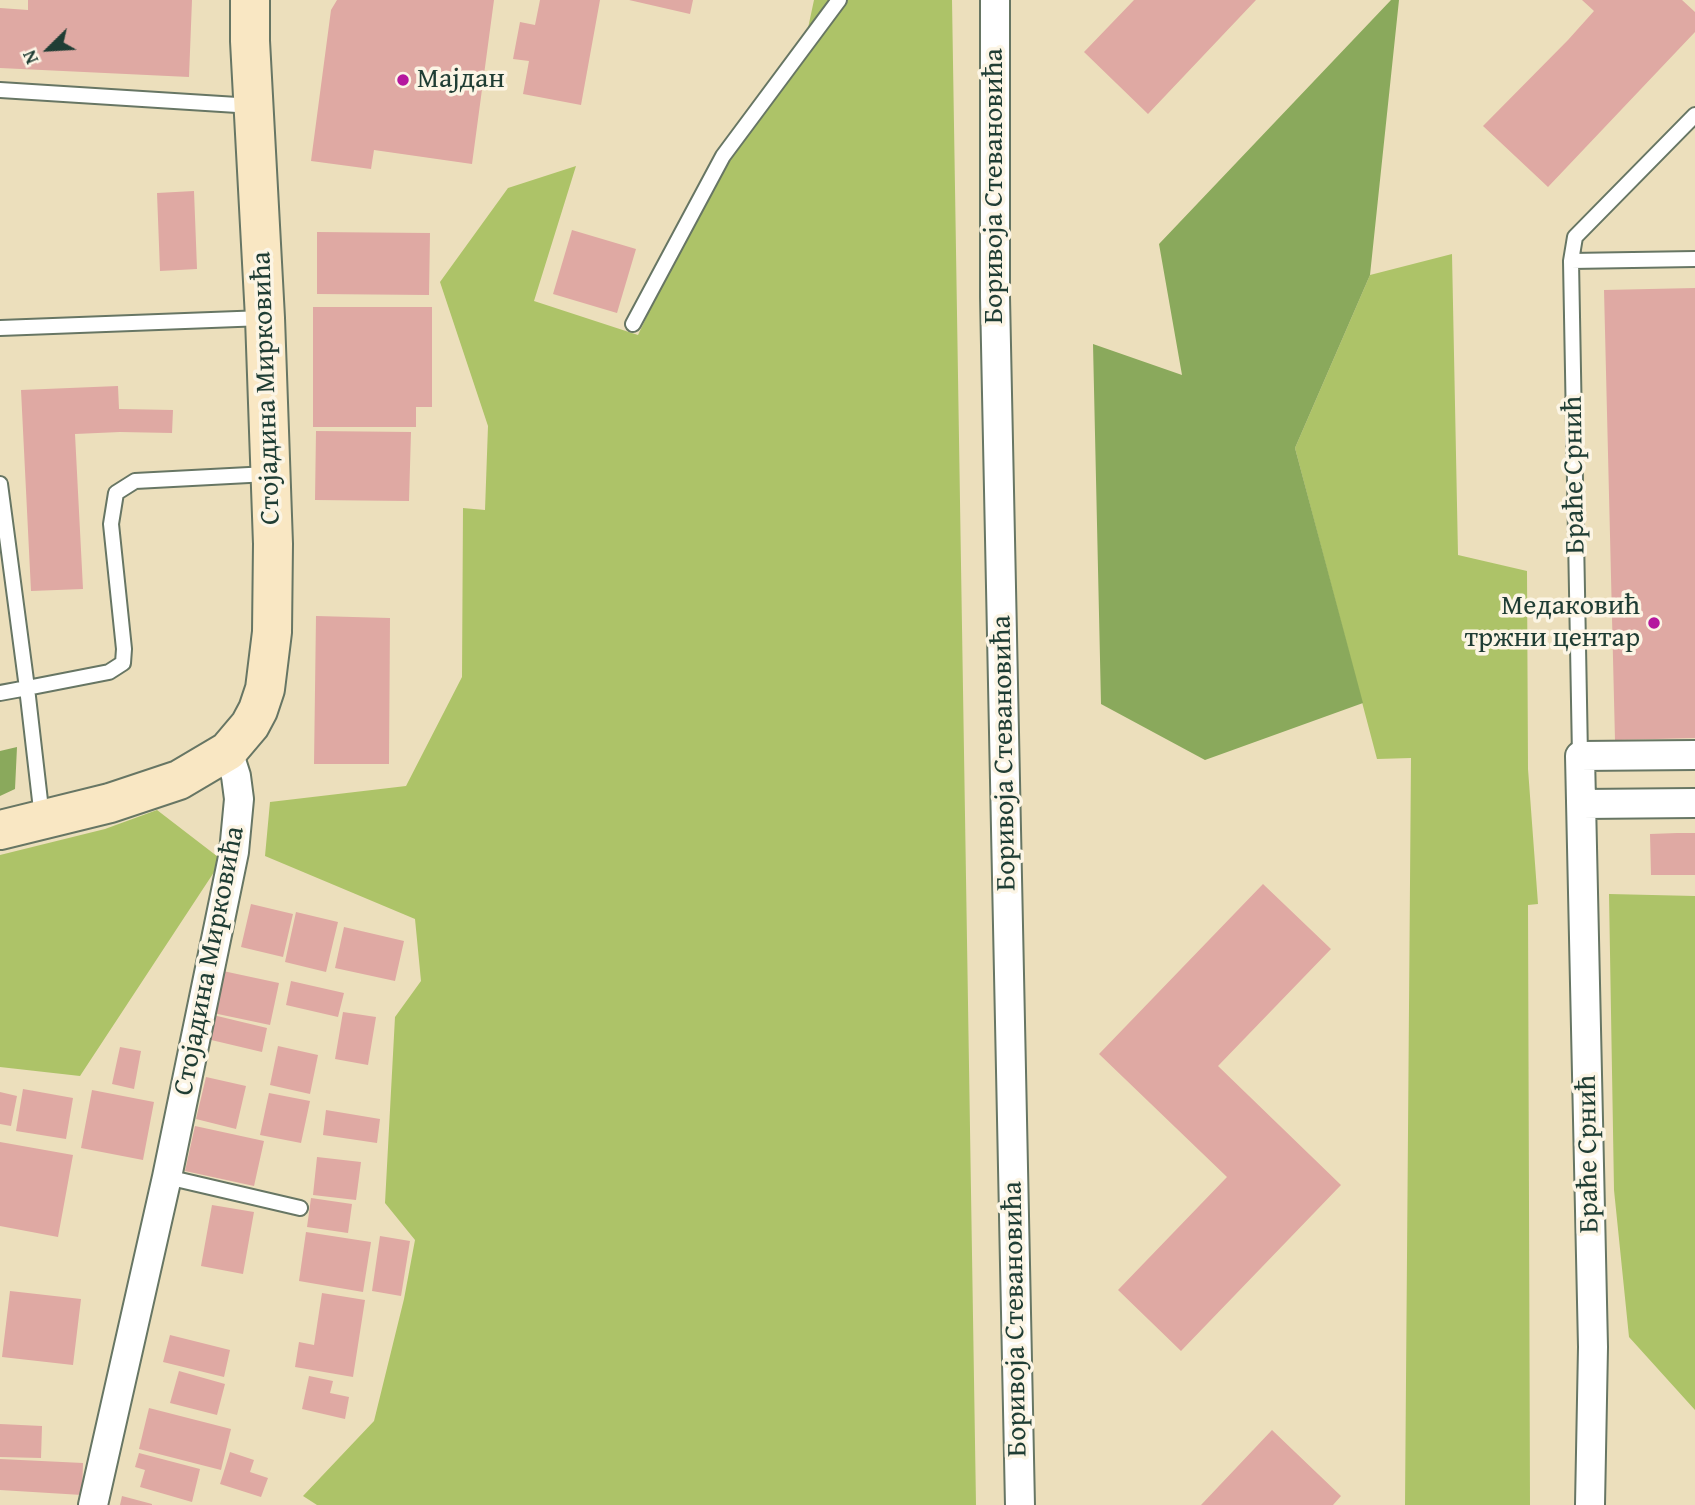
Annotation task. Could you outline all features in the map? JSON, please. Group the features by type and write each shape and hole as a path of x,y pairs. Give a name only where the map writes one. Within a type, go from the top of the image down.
{"street":[{"name":"Стојадина Мирковића","path":"93,1505 167,1177 234,852 239,799 236,776 228,751 250,725 258,710 265,689 272,632 271,474 250,0"},
{"name":"Боривоја Стевановића","path":"995,0 995,297 1020,1505"},
{"path":"0,830 110,803 179,780 228,751"},
{"path":"1580,756 1695,755"},
{"name":"Браће Срнић","path":"1580,756 1593,1347 1590,1505"},
{"path":"1581,804 1695,803"}],"lane":[{"path":"633,324 723,156 839,0"},
{"path":"0,90 254,106"},
{"name":"Браће Срнић","path":"1580,756 1571,261 1575,237 1695,115"},
{"path":"1571,261 1695,258"},
{"path":"0,328 265,318"},
{"path":"0,693 109,672 123,663 124,649 111,524 117,493 135,481 271,474"},
{"path":"0,484 42,820"},
{"path":"167,1177 300,1209"}],"green space":[{"path":"814,0 952,0 976,1505 317,1505 303,1496 374,1421 404,1299 415,1240 385,1203 395,1017 421,981 415,919 265,856 270,802 406,786 462,677 463,508 485,510 488,426 440,282 508,188 576,166 534,301 638,335 723,156 804,47"},
{"path":"1391,0 1399,0 1370,275 1295,448 1363,703 1205,760 1101,704 1093,344 1182,375 1159,244"},
{"path":"1452,254 1458,555 1527,571 1528,769 1538,904 1528,905 1530,1505 1405,1505 1411,758 1377,759 1295,448 1370,275"},
{"path":"17,747 15,789 0,796 0,751"},
{"path":"157,810 222,860 80,1076 0,1067 0,855 105,829"},
{"path":"1609,894 1695,896 1695,1410 1629,1337 1614,1190"}],"building":[{"path":"28,0 192,0 189,77 0,68 0,8 28,10"},
{"name":"Мајдан","path":"337,0 494,0 472,164 374,150 371,169 311,161 331,10"},
{"path":"540,0 600,0 581,105 523,94 529,61 513,59 520,22 535,25"},
{"path":"629,0 693,0 690,14"},
{"path":"1134,0 1256,0 1148,114 1084,52"},
{"path":"1582,0 1682,0 1695,12 1695,32 1548,187 1483,126 1594,11"},
{"path":"194,191 197,269 160,271 157,193"},
{"path":"572,230 636,249 617,313 553,294"},
{"path":"317,232 430,233 429,295 317,294"},
{"name":"Медаковић тржни центар","path":"1695,288 1695,738 1615,740 1604,290"},
{"path":"313,307 432,307 432,407 416,407 416,427 313,427"},
{"path":"118,386 119,409 173,410 172,433 75,434 83,589 31,591 21,390"},
{"path":"316,431 411,432 409,501 315,500"},
{"path":"316,616 390,618 389,764 314,764"},
{"path":"1695,833 1695,875 1651,875 1650,834"},
{"path":"1263,884 1331,949 1218,1066 1341,1185 1181,1351 1118,1290 1227,1177 1099,1054"},
{"path":"251,904 293,914 283,957 241,947"},
{"path":"296,912 338,922 326,972 285,962"},
{"path":"344,927 404,941 395,981 335,968"},
{"path":"223,971 279,983 270,1025 213,1013"},
{"path":"291,981 344,993 338,1017 286,1005"},
{"path":"343,1012 376,1017 368,1065 335,1059"},
{"path":"213,1015 267,1028 262,1052 207,1039"},
{"path":"278,1046 318,1055 310,1094 270,1085"},
{"path":"120,1047 141,1051 134,1089 112,1084"},
{"path":"206,1077 246,1086 236,1129 196,1119"},
{"path":"23,1089 73,1098 66,1139 16,1131"},
{"path":"92,1090 154,1102 143,1160 81,1148"},
{"path":"0,1092 17,1096 11,1126 0,1124"},
{"path":"269,1093 310,1101 301,1143 260,1135"},
{"path":"326,1110 380,1119 377,1143 323,1135"},
{"path":"195,1126 264,1141 254,1186 185,1171"},
{"path":"0,1142 73,1155 58,1237 0,1226"},
{"path":"317,1157 361,1162 356,1200 313,1195"},
{"path":"311,1198 352,1204 348,1233 307,1227"},
{"path":"212,1205 254,1212 243,1274 201,1266"},
{"path":"306,1232 371,1242 363,1292 299,1281"},
{"path":"380,1236 410,1241 401,1296 372,1291"},
{"path":"10,1291 81,1299 73,1365 2,1357"},
{"path":"322,1293 365,1300 353,1377 295,1367 299,1342 314,1345"},
{"path":"170,1335 230,1350 224,1377 163,1362"},
{"path":"179,1371 225,1384 217,1415 170,1403"},
{"path":"309,1376 333,1381 330,1393 349,1397 345,1419 302,1409"},
{"path":"149,1408 231,1429 221,1470 139,1449"},
{"path":"0,1424 42,1426 41,1458 0,1457"},
{"path":"1272,1430 1341,1496 1333,1505 1201,1505"},
{"path":"230,1452 254,1460 250,1472 268,1478 261,1497 220,1484"},
{"path":"139,1453 200,1469 192,1502 140,1487 145,1470 135,1467"},
{"path":"0,1459 83,1463 82,1495 0,1490"},
{"path":"122,1496 152,1504 152,1505 120,1505"}],"place":[{"name":"Мајдан","path":"403,80"},
{"name":"Медаковић тржни центар","path":"1654,623"}]}
